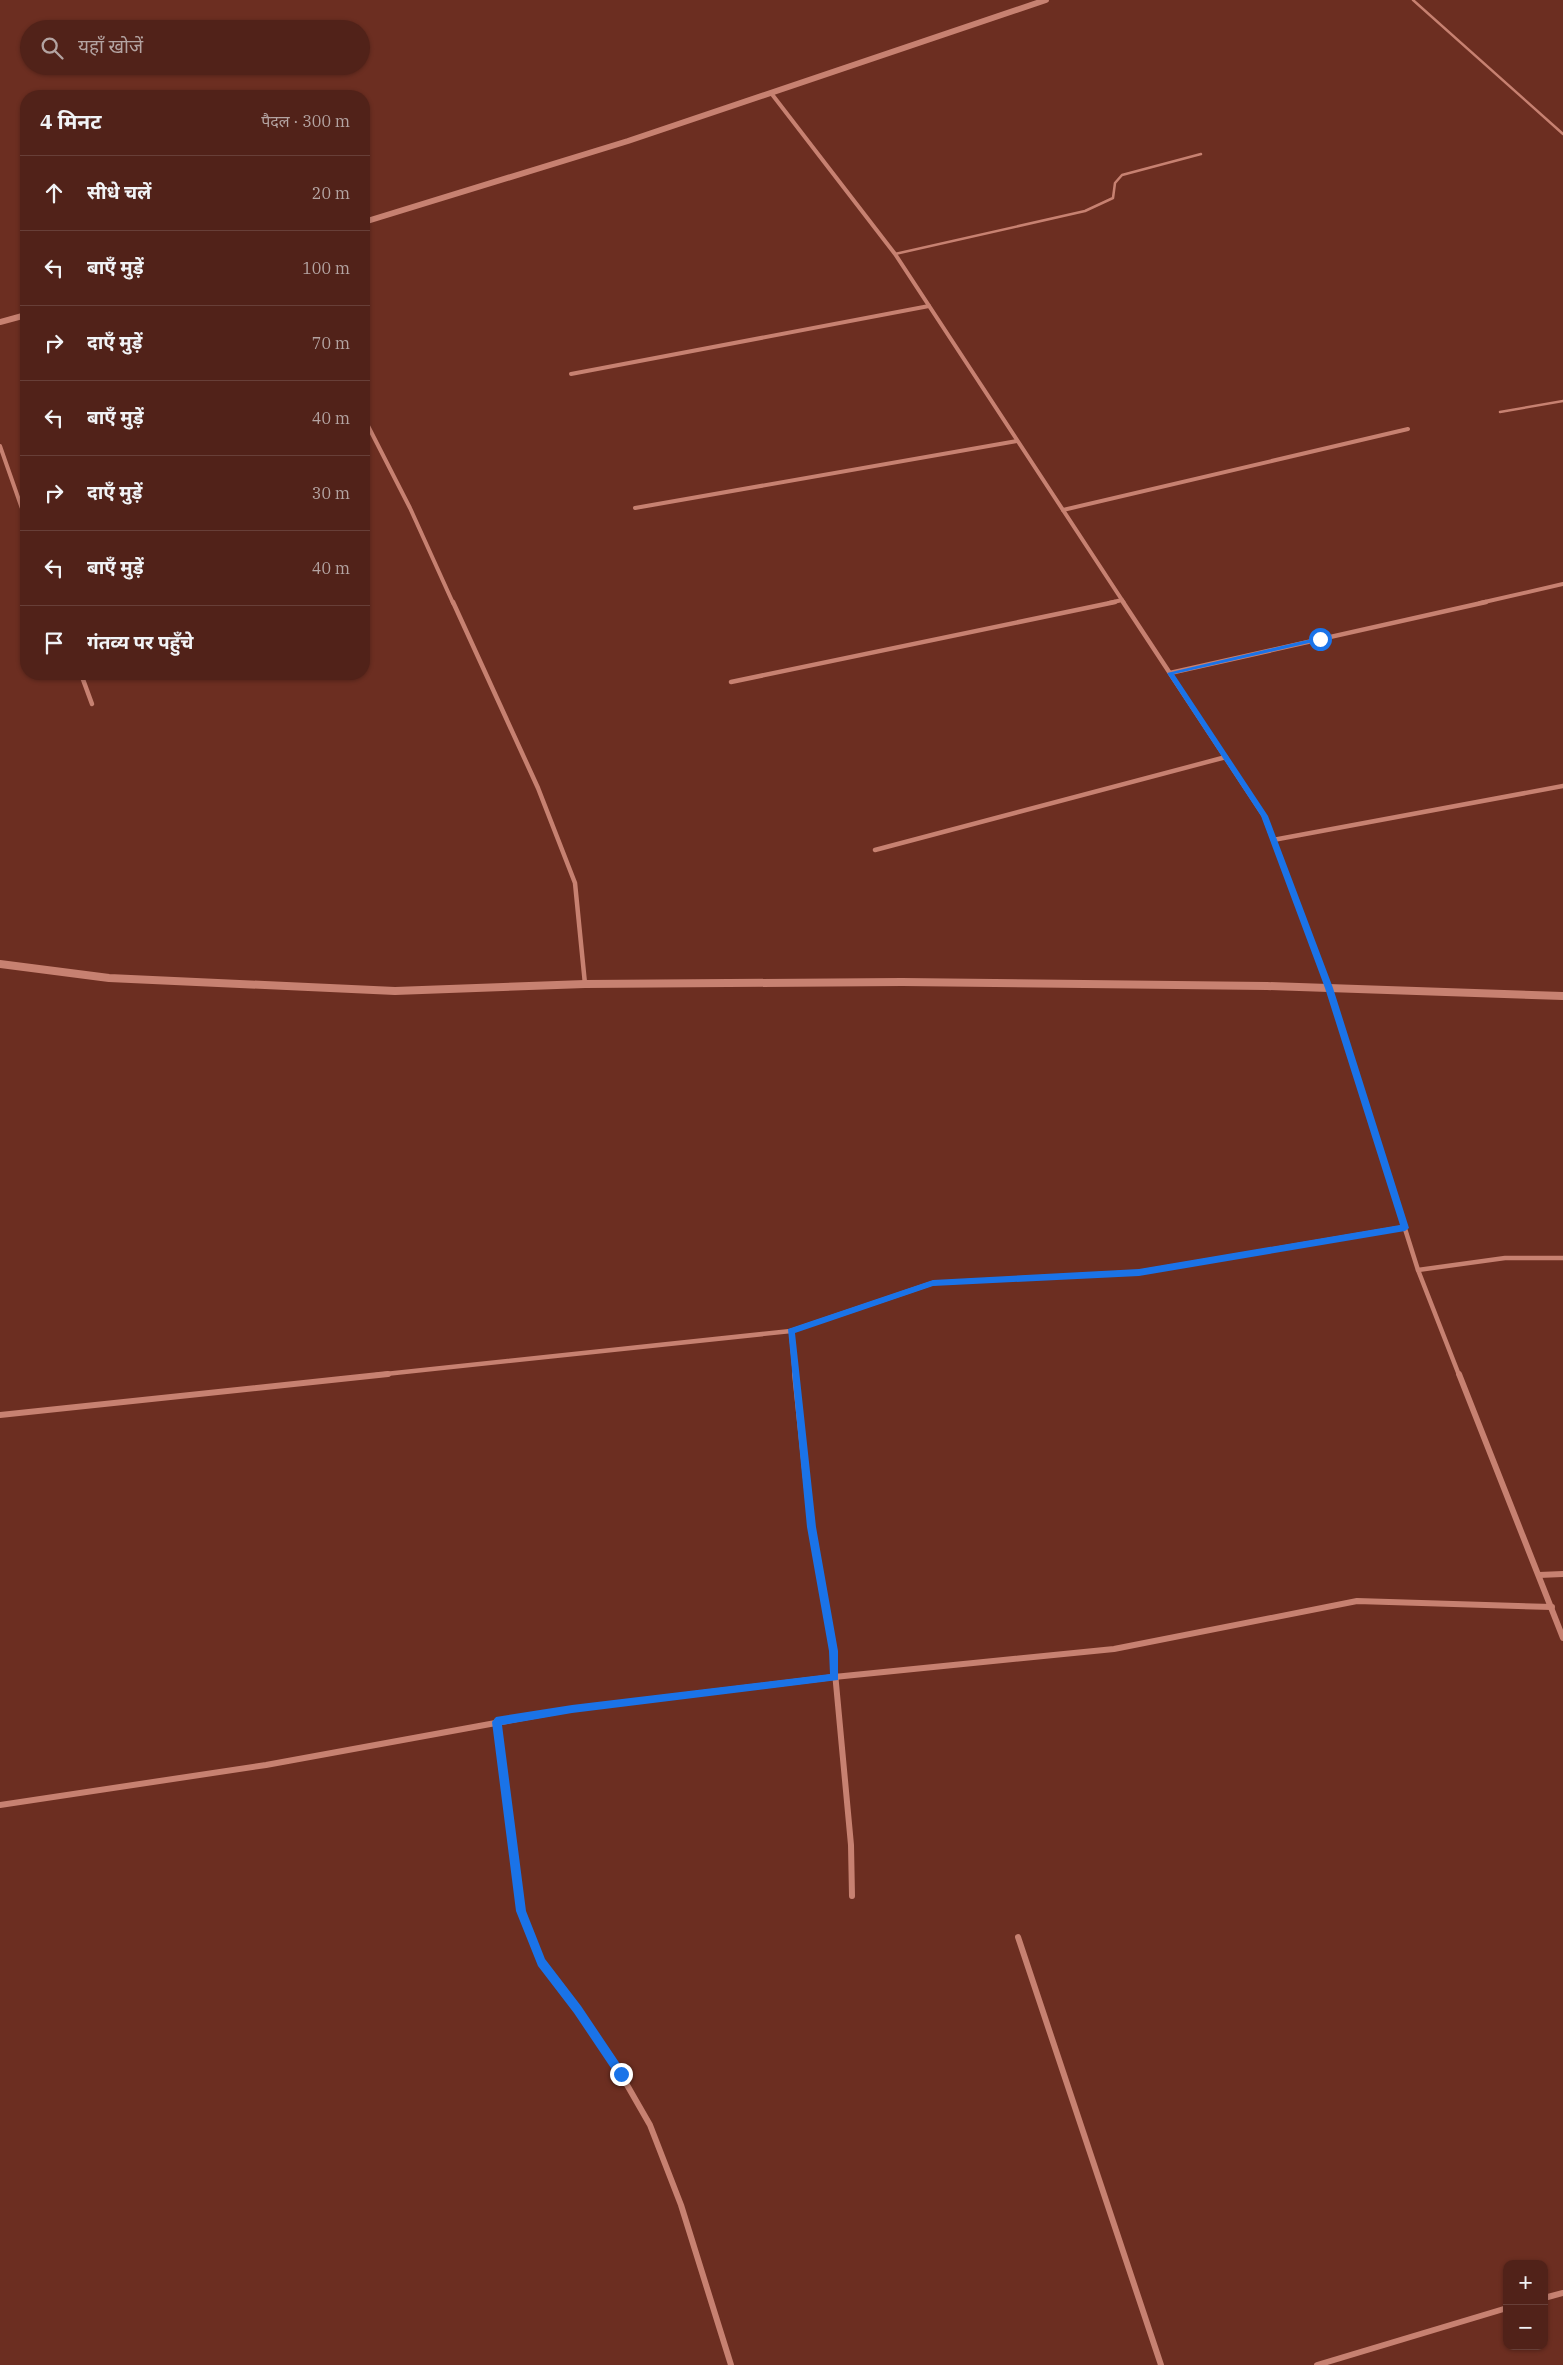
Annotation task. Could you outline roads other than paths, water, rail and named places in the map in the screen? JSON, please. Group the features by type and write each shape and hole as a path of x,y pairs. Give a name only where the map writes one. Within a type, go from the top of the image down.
{"street":[{"path":"370,220 628,141 1046,0"},
{"path":"770,93 895,254 1264,816 1329,988 1418,1270 1563,1638"},
{"path":"571,374 929,306"},
{"path":"0,322 20,317"},
{"path":"1063,510 1408,429"},
{"path":"370,430 410,508 538,788 575,883 585,984"},
{"path":"635,508 1017,441"},
{"path":"0,446 20,504"},
{"path":"1170,673 1563,584"},
{"path":"731,682 1122,600"},
{"path":"83,680 92,704"},
{"path":"875,850 1226,758"},
{"path":"1273,840 1563,786"},
{"path":"0,964 109,978 395,991 585,984 902,982 1329,988 1563,996"},
{"path":"0,1415 791,1331 933,1283 1139,1272 1405,1228"},
{"path":"1418,1270 1505,1258 1563,1258"},
{"path":"791,1331 811,1527 833,1651 851,1845 852,1896"},
{"path":"1539,1575 1563,1574"},
{"path":"0,1805 266,1765 572,1709 834,1677 1114,1649 1357,1600 1552,1607"},
{"path":"496,1722 521,1911 542,1962 611,2057 650,2125 681,2205 731,2365"},
{"path":"1018,1938 1162,2365"},
{"path":"1548,2297 1563,2293"},
{"path":"1317,2365 1503,2309"}],"lane":[{"path":"1413,0 1563,134"},
{"path":"895,254 1085,211 1113,198 1115,184 1122,175 1201,154"},
{"path":"1500,412 1563,402"}]}
